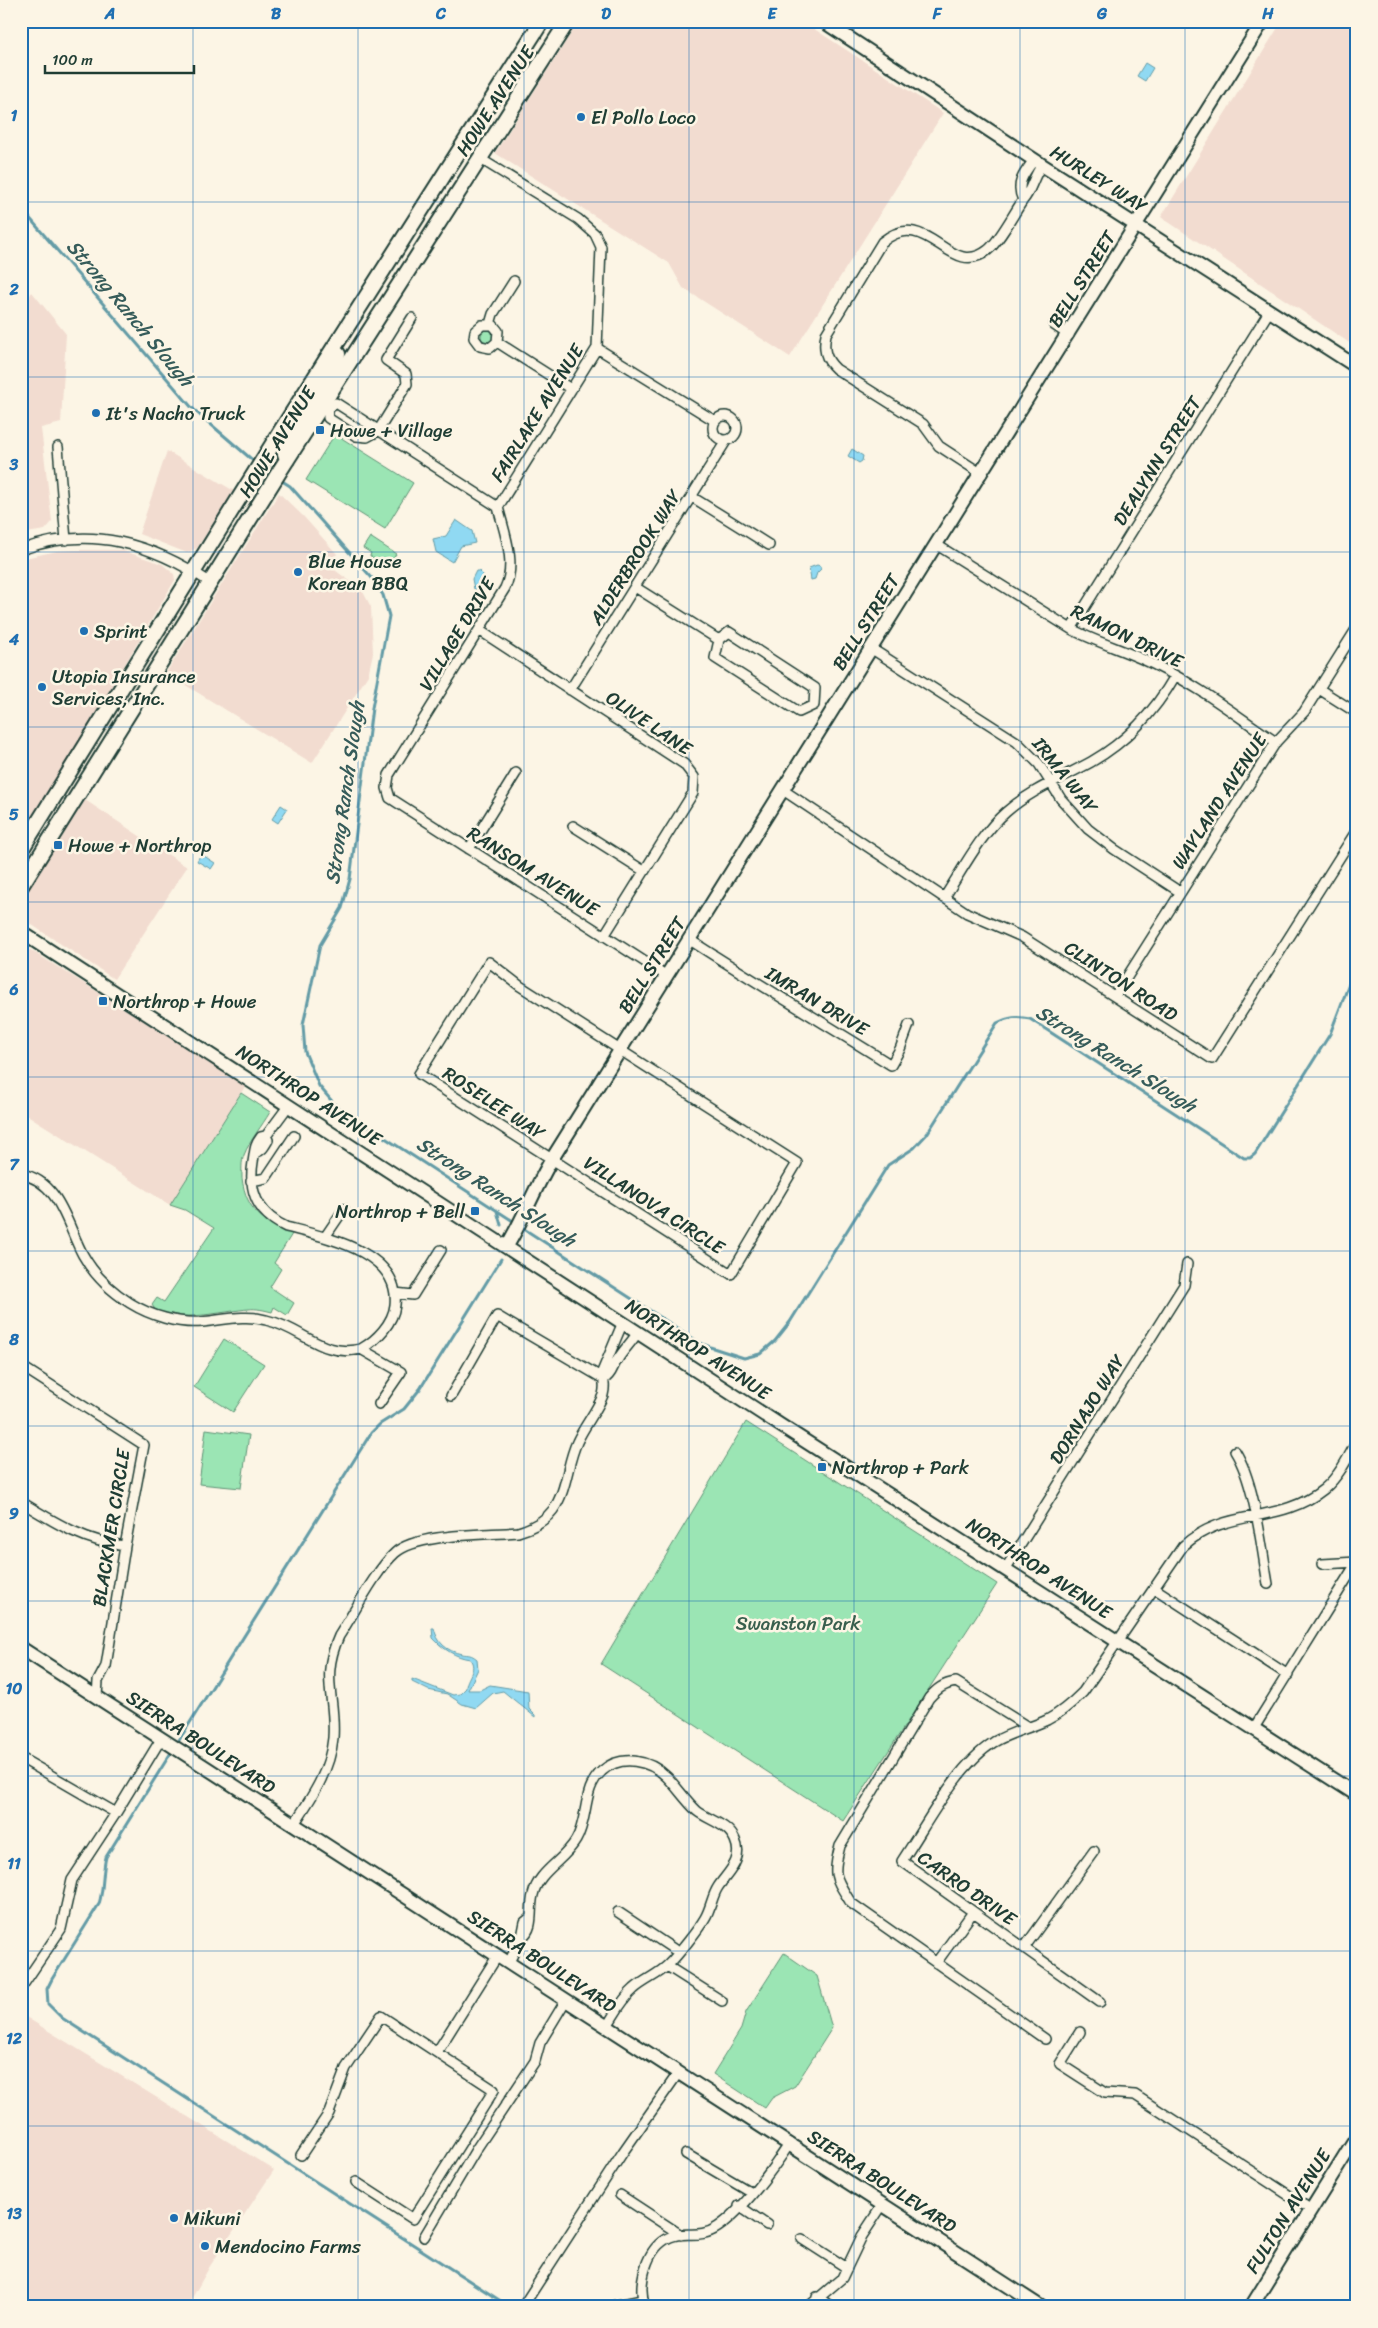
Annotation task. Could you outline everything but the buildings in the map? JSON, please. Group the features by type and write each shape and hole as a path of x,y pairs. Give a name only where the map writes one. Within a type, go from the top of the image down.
{"main road":[{"name":"HOWE AVENUE","path":"21,850 265,456 339,343 542,21"},
{"name":"HOWE AVENUE","path":"21,886 284,465 325,407 479,158 568,21"},
{"path":"479,158 477,143 500,99 498,90"},
{"path":"325,407 316,397 337,362 339,343"},
{"path":"284,465 283,447 308,406 310,394 308,390"}],"street":[{"name":"HURLEY WAY","path":"823,21 1038,163 1357,367"},
{"name":"BELL STREET","path":"507,1246 524,1217 538,1184 552,1159 1069,335 1263,21"},
{"name":"FAIRLAKE AVENUE","path":"479,158 578,219 595,234 601,247 597,348 498,507"},
{"path":"982,474 939,446 923,424 836,369 828,360 824,344 826,334 882,242 890,235 897,232 915,231 925,234 958,257 972,258 990,249 1023,200 1019,192 1020,185 1038,163"},
{"path":"490,324 493,314 514,281"},
{"name":"DEALYNN STREET","path":"1071,629 1270,310"},
{"path":"412,318 386,360 406,374 407,384 378,431 367,437 356,436 328,418 325,407 336,403 378,431 498,507"},
{"path":"482,324 490,324 498,331 497,342 486,348 480,346 475,342 474,334 477,328 482,324"},
{"path":"1054,325 1069,335"},
{"path":"497,342 571,388"},
{"name":"ALDERBROOK WAY","path":"570,690 726,441 736,434 736,422 726,416 715,421 597,348"},
{"path":"715,421 713,432 718,439 726,441"},
{"path":"58,447 66,540"},
{"path":"692,497 769,545"},
{"name":"VILLAGE DRIVE","path":"387,788 392,770 506,588 510,574 510,560 498,507"},
{"path":"21,550 66,540 90,539 130,544 169,557 211,583"},
{"name":"RAMON DRIVE","path":"937,545 1071,629 1092,640 1140,658 1175,676 1276,742"},
{"path":"635,587 719,640"},
{"name":"WAYLAND AVENUE","path":"1114,996 1276,742 1304,712 1357,628"},
{"name":"OLIVE LANE","path":"479,630 684,764 694,777 693,793 604,936"},
{"path":"729,632 815,688 814,705 799,712 715,658 719,640 729,632"},
{"name":"IRMA WAY","path":"872,649 1017,742 1039,764 1074,815 1088,829 1109,846 1180,892"},
{"path":"944,898 995,823 1018,802 1093,761 1129,734 1159,701 1175,676"},
{"path":"1319,689 1357,714"},
{"path":"814,705 830,715"},
{"path":"469,849 516,773"},
{"name":"RANSOM AVENUE","path":"387,788 394,802 667,976"},
{"name":"CLINTON ROAD","path":"784,790 967,913 1022,937 1212,1059 1357,830"},
{"path":"573,826 644,872"},
{"name":"NORTHROP AVENUE","path":"21,932 1357,1795"},
{"name":"IMRAN DRIVE","path":"690,940 777,997 799,1007 891,1065 906,1036 909,1025"},
{"name":"ROSELEE WAY","path":"552,1159 419,1074 488,962 520,986 621,1050"},
{"name":"VILLANOVA CIRCLE","path":"552,1159 731,1274 797,1163 621,1050"},
{"path":"21,1174 39,1181 55,1196 83,1255 94,1272 116,1294 131,1304 148,1312 184,1322 259,1318 282,1325 329,1349 347,1352 361,1349 374,1340 388,1325 395,1309 395,1293 391,1278 378,1263 350,1245 286,1227 267,1216 257,1202 251,1181 255,1153 254,1147 261,1136 266,1136 289,1105"},
{"path":"251,1181 266,1178 294,1136"},
{"path":"325,1237 344,1209"},
{"path":"395,1293 412,1295 441,1250"},
{"name":"DORNAJO WAY","path":"1006,1568 1184,1285 1187,1264"},
{"path":"452,1396 497,1316 604,1379"},
{"path":"294,1824 316,1790 330,1754 333,1722 328,1676 333,1649 339,1636 385,1564 403,1547 421,1540 518,1532 540,1523 557,1504 577,1440 603,1394 604,1379 602,1372 613,1357 623,1322"},
{"path":"613,1357 628,1348 638,1332"},
{"path":"361,1349 401,1372 379,1404"},
{"name":"BLACKMER CIRCLE","path":"21,1366 144,1445 124,1546 106,1666 98,1681 97,1697"},
{"name":"CARRO DRIVE","path":"1100,2002 902,1862 968,1764 994,1742 1049,1718 1071,1704 1094,1679 1178,1551 1194,1536 1220,1523 1293,1508 1325,1488 1344,1465 1357,1441"},
{"path":"1235,1451 1247,1476 1268,1584"},
{"path":"21,1502 66,1530 124,1546"},
{"path":"1322,1564 1357,1562"},
{"path":"1254,1728 1357,1562"},
{"path":"1154,1588 1288,1675"},
{"name":"SIERRA BOULEVARD","path":"21,1648 790,2143 1041,2307"},
{"path":"1028,1727 956,1682 946,1683 928,1698 840,1846 834,1869 838,1885 851,1903 1045,2039"},
{"path":"21,1988 61,1929 72,1880 116,1813 169,1744"},
{"path":"21,1758 116,1813"},
{"path":"437,2052 503,1959 522,1937 528,1933 532,1895 537,1883 577,1839 583,1825 588,1792 593,1781 604,1769 615,1763 626,1761 644,1762 662,1772 696,1810 728,1830 738,1848 735,1865 719,1886 705,1918 667,1966 634,1989 607,2026"},
{"path":"1024,1948 1094,1851"},
{"path":"618,1912 678,1952"},
{"path":"936,1963 973,1912"},
{"path":"667,1966 722,2001"},
{"path":"424,2237 477,2148 536,2061 540,2042 566,2000"},
{"path":"301,2155 329,2113 346,2068 381,2016 494,2090 413,2219 356,2182"},
{"path":"1080,2032 1060,2064 1105,2093 1136,2095 1310,2209"},
{"path":"525,2303 623,2152 679,2072"},
{"name":"FULTON AVENUE","path":"1251,2307 1357,2136"},
{"path":"608,2307 644,2304 642,2276 652,2255 664,2240 670,2237 697,2236 708,2233 725,2221 771,2171 790,2143"},
{"path":"686,2154 752,2193"},
{"path":"620,2195 681,2236"},
{"path":"808,2307 817,2297 836,2283 847,2268 862,2236 883,2204"},
{"path":"740,2206 767,2225"},
{"path":"802,2239 847,2268"},
{"path":"817,2297 832,2307"}],"shaded area":[{"path":"579,21 802,21 943,113 790,357 683,288 669,263 495,153"},
{"path":"1282,21 1357,21 1357,348 1161,217"},
{"path":"32,292 66,334 61,423 41,428 52,522 45,530 21,534 21,309"},
{"path":"167,451 234,491 197,548 187,553 139,534"},
{"path":"279,493 303,516 337,554 328,565 362,590 371,607 373,653 368,675 312,763 166,673"},
{"path":"121,550 162,564 174,574 175,580 47,795 21,834 21,559 57,551"},
{"path":"85,800 187,867 114,979 26,921 23,916 24,901 30,887"},
{"path":"21,944 246,1085 170,1205 21,1111"},
{"path":"21,2014 274,2170 210,2266 187,2307 21,2307"}],"green space":[{"path":"485,330 489,330 493,336 489,342 485,342 481,338 481,334"},
{"path":"335,434 413,483 385,529 306,480"},
{"path":"370,537 396,554 388,567 370,556 371,553 363,548"},
{"path":"241,1093 270,1112 244,1155 242,1178 248,1199 258,1214 273,1225 292,1234 274,1263 281,1269 270,1287 294,1303 287,1315 274,1307 272,1312 252,1309 197,1316 169,1315 158,1312 152,1305 157,1298 164,1302 214,1228 185,1210 170,1205"},
{"path":"224,1339 264,1364 233,1412 194,1387"},
{"name":"Swanston Park","path":"746,1422 997,1584 843,1821 601,1664"},
{"path":"206,1429 249,1435 241,1488 199,1484"},
{"path":"784,1953 817,1976 832,2028 795,2086 772,2098 765,2108 713,2074 741,2029 746,2012"}],"water":[{"path":"1145,63 1153,68 1145,81 1137,76"},
{"path":"852,449 863,456 862,461 859,463 848,456"},
{"path":"456,520 472,531 475,543 461,546 452,562 436,552 433,539 446,536"},
{"path":"817,565 821,569 815,579 811,580 809,568"},
{"path":"476,571 479,571 484,576 484,589 474,589 472,579"},
{"path":"281,805 287,809 278,823 272,819"},
{"path":"201,854 215,863 211,869 197,861"},
{"path":"432,1628 434,1628 440,1642 451,1651 471,1655 477,1659 478,1669 468,1690 480,1690 490,1685 528,1691 529,1709 535,1717 503,1691 493,1693 476,1708 462,1704 447,1694 428,1690 412,1682 412,1679 453,1695 460,1694 466,1688 473,1667 470,1659 454,1654 441,1646 433,1638"}],"waterway":[{"name":"Strong Ranch Slough","path":"21,208 193,409 257,464"},
{"name":"Strong Ranch Slough","path":"262,468 274,475"},
{"name":"Strong Ranch Slough","path":"279,479 290,486 372,578 383,595 389,616 372,708 350,879 342,908 320,945 303,1025 305,1052 319,1086 336,1106 516,1223"},
{"name":"Strong Ranch Slough","path":"521,1227 700,1343 744,1358 760,1354 775,1341 790,1322 888,1165 914,1148 927,1134 997,1023 1013,1018 1030,1019 1244,1158 1250,1158 1255,1154 1330,1034 1357,963"},
{"path":"497,1211 501,1225"},
{"path":"176,1745 371,1433 380,1424 404,1409 420,1389 501,1259"},
{"path":"172,1751 106,1857 99,1904 52,1979 47,1989 48,2004 62,2018 510,2307"}],"place":[{"name":"El Pollo Loco","path":"581,117"},
{"name":"It's Nacho Truck","path":"96,413"},
{"name":"Howe + Village","path":"320,430"},
{"name":"Blue House Korean BBQ","path":"298,572"},
{"name":"Sprint","path":"84,631"},
{"name":"Utopia Insurance Services, Inc.","path":"42,687"},
{"name":"Howe + Northrop","path":"58,845"},
{"name":"Northrop + Howe","path":"103,1001"},
{"name":"Northrop + Bell","path":"475,1211"},
{"name":"Northrop + Park","path":"822,1467"},
{"name":"Mikuni","path":"174,2218"},
{"name":"Mendocino Farms","path":"205,2246"}]}
